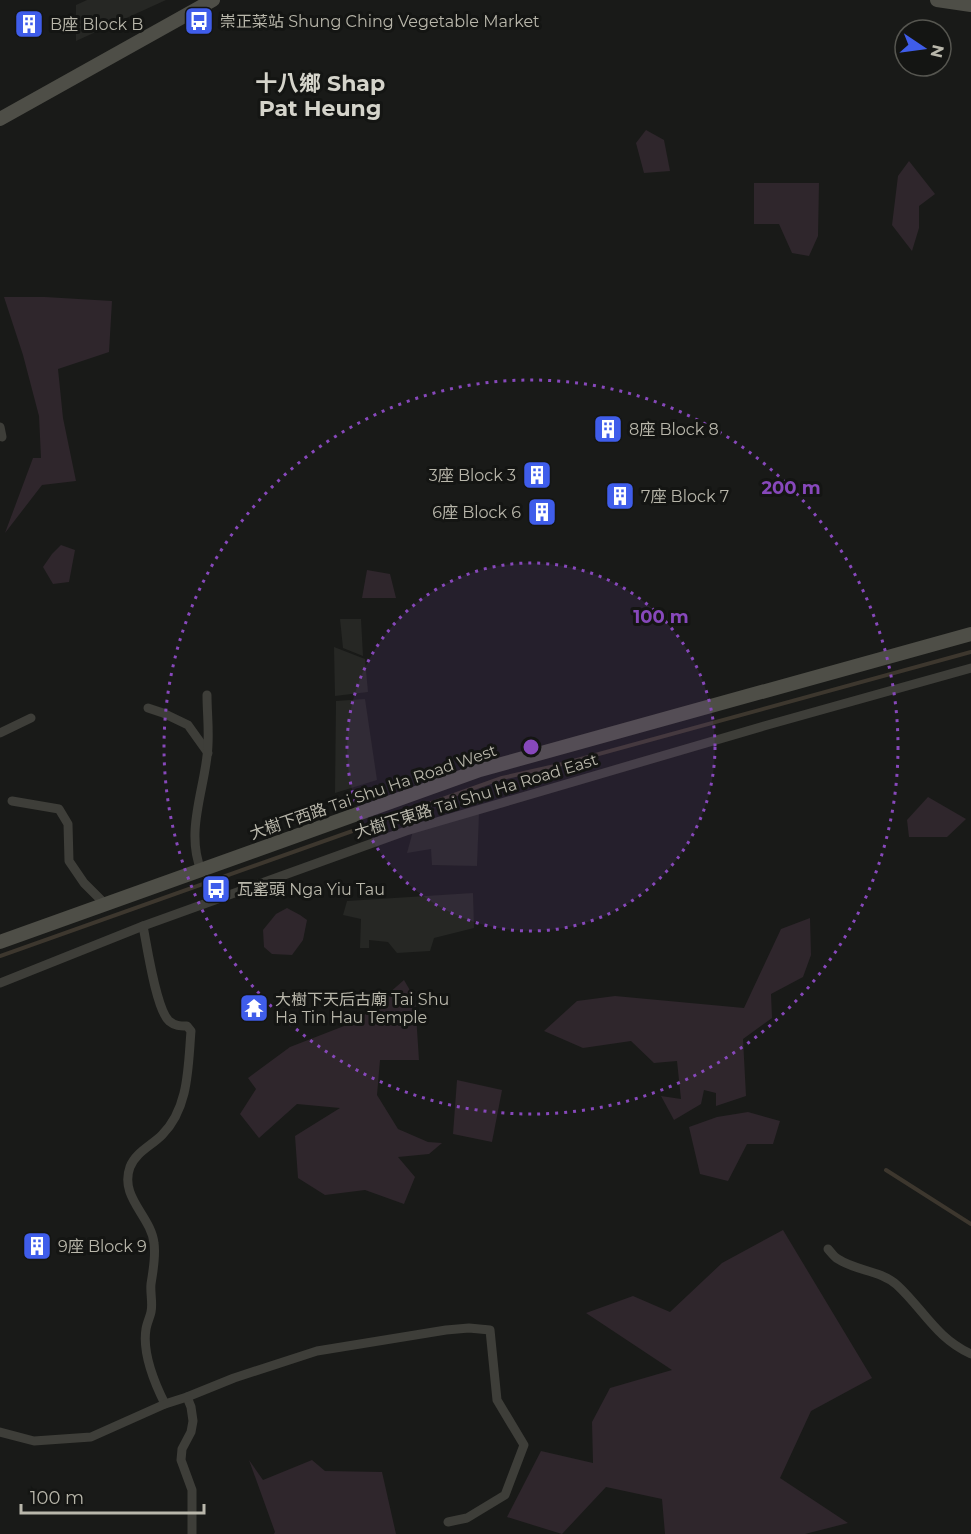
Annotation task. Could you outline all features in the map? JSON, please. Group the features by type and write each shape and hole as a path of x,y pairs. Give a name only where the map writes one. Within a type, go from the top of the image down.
{"street":[{"path":"0,119 213,0"},
{"path":"937,0 971,5"},
{"name":"大樹下西路 Tai Shu Ha Road West","path":"0,942 480,770 971,634"},
{"name":"大樹下東路 Tai Shu Ha Road East","path":"0,983 143,926 417,827 971,668"},
{"path":"201,870 194,847 196,817 208,753 207,695"},
{"path":"148,708 188,725 208,753"},
{"path":"0,733 31,718"},
{"path":"12,801 59,809 68,824 69,861 84,883 105,904"},
{"path":"143,926 159,1001 167,1020 176,1026 187,1026 191,1031 187,1078 176,1119 162,1135 136,1155 130,1168 128,1181 130,1195 154,1238 152,1310 146,1328 145,1343 148,1359 165,1404"},
{"path":"828,1249 837,1259 878,1274 896,1284 931,1326 955,1347 971,1354"},
{"path":"0,1432 34,1441 91,1437 165,1404 234,1378 317,1351 446,1330 469,1328 490,1330 497,1400 524,1445 505,1495 467,1518 448,1522"},
{"path":"187,1397 193,1421 191,1432 182,1449 181,1460 192,1490 192,1534"}],"shaded area":[{"path":"87,0 166,0 76,41 76,5"},
{"path":"646,130 664,140 670,171 644,173 636,143"},
{"path":"909,161 935,194 919,206 919,228 912,251 892,225 898,176"},
{"path":"754,183 819,183 818,236 809,256 792,253 779,224 754,224"},
{"path":"4,297 112,301 109,352 58,369 63,418 76,481 42,485 5,533 33,458 41,458 39,416 23,355"},
{"path":"61,545 75,550 69,582 53,584 43,567"},
{"path":"367,570 390,574 396,598 362,598"},
{"path":"340,619 361,619 363,656 343,648"},
{"path":"334,647 365,659 368,692 335,696"},
{"path":"365,699 377,780 335,793 336,701"},
{"path":"928,797 966,819 947,837 909,837 907,820"},
{"path":"479,813 477,866 432,865 431,849 407,853 413,831"},
{"path":"473,893 474,928 434,938 430,951 397,953 388,942 369,940 369,948 360,948 361,919 343,915 347,901"},
{"path":"287,908 307,920 303,940 292,955 272,954 264,947 263,930 276,914"},
{"path":"810,918 811,955 803,977 771,994 772,1018 743,1039 746,1096 716,1106 716,1093 704,1090 701,1104 674,1120 661,1096 681,1099 677,1061 654,1063 631,1041 583,1048 544,1031 577,1001 615,996 744,1008 781,929"},
{"path":"404,980 415,999 419,1060 380,1060 377,1095 398,1129 428,1142 442,1143 429,1154 398,1157 415,1177 404,1204 365,1190 325,1195 298,1178 295,1136 340,1108 297,1104 259,1138 240,1114 256,1089 248,1078 290,1047 357,1021"},
{"path":"457,1080 502,1090 492,1142 453,1134"},
{"path":"748,1112 780,1121 773,1144 747,1144 728,1181 700,1174 689,1127 717,1117"},
{"path":"783,1230 872,1378 811,1411 780,1478 848,1523 805,1534 665,1534 662,1499 606,1487 562,1534 507,1517 541,1451 593,1463 592,1422 610,1388 672,1370 586,1313 633,1296 670,1312 722,1263"},
{"path":"249,1460 263,1480 312,1460 325,1471 382,1472 396,1534 274,1534"}],"waterway":[{"path":"0,956 502,778 555,766 971,652"},
{"path":"886,1170 971,1224"}],"place":[{"name":"崇正菜站 Shung Ching Vegetable Market","path":"199,21"},
{"name":"B座 Block B","path":"29,24"},
{"name":"8座 Block 8","path":"608,429"},
{"name":"3座 Block 3","path":"537,475"},
{"name":"7座 Block 7","path":"620,496"},
{"name":"6座 Block 6","path":"542,512"},
{"name":"瓦窰頭 Nga Yiu Tau","path":"216,889"},
{"name":"大樹下天后古廟 Tai Shu Ha Tin Hau Temple","path":"254,1008"},
{"name":"9座 Block 9","path":"37,1246"}],"district":[{"name":"十八鄉 Shap Pat Heung","path":"320,96"}]}
